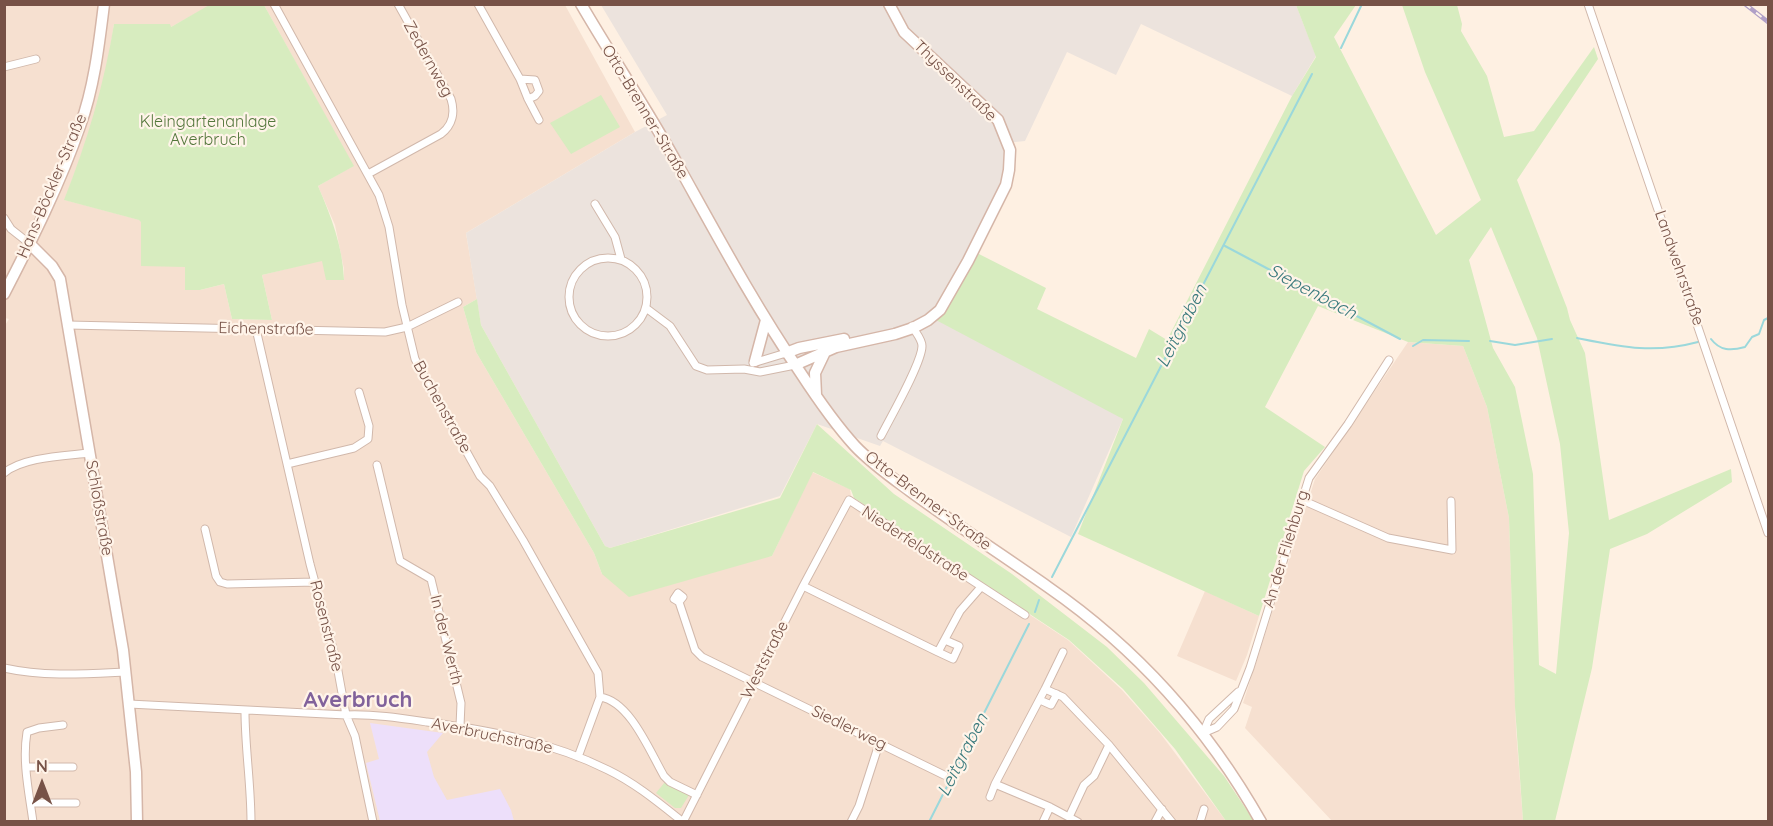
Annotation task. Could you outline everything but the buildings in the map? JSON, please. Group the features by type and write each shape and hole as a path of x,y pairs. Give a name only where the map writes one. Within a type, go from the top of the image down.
{"main road":[{"name":"Hans-Böckler-Straße","path":"4,294 30,244 81,125 92,82 104,4"},
{"name":"Otto-Brenner-Straße","path":"581,4 677,163 766,320 835,423 857,448 936,511 1084,614 1152,675 1203,733 1227,765 1261,822"},
{"name":"Thyssenstraße","path":"795,365 836,347 912,326 924,316 951,292 1006,185 1010,150 998,120 904,32 889,4"},
{"name":"Schloßstraße","path":"30,244 52,266 60,279 116,604 136,772 137,822"},
{"path":"755,361 766,320"},
{"name":"Thyssenstraße","path":"786,352 912,326"},
{"path":"816,396 815,374 825,352"}],"street":[{"name":"Buchenstraße","path":"274,4 379,195 387,219 415,359 445,416 480,476 490,486 523,540 598,673 600,697 578,757"},
{"name":"Zedernweg","path":"368,174 441,134 447,130 452,121 451,99 398,4"},
{"path":"478,4 520,79 539,120"},
{"name":"Landwehrstraße","path":"1588,4 1768,533"},
{"path":"4,67 36,59"},
{"path":"520,79 535,80 538,86 539,92 528,99"},
{"path":"595,204 615,237 621,259"},
{"name":"Schloßstraße","path":"4,218 11,229 30,244"},
{"path":"607,257 621,259 634,267 643,278 647,293 646,308 640,320 620,335 606,337 588,331 573,318 568,305 572,278 581,267 593,260 607,257"},
{"name":"Eichenstraße","path":"68,325 385,332 407,327 458,302"},
{"path":"646,308 670,326 696,366 717,371 744,369 760,372 795,365"},
{"path":"881,436 910,380 922,350 921,342 912,326"},
{"name":"Rosenstraße","path":"256,328 315,582 336,660 346,715 355,736 374,822"},
{"path":"744,369 755,361 786,352"},
{"name":"An der Fliehburg","path":"1203,733 1217,727 1234,709 1309,478 1348,424 1389,360"},
{"path":"287,464 354,448 368,439 369,426 358,392"},
{"path":"4,473 11,467 27,462 89,453"},
{"name":"In der Werth","path":"377,465 400,561 431,579 461,703 460,726"},
{"name":"Weststraße","path":"683,822 802,586 849,500"},
{"name":"Niederfeldstraße","path":"849,500 1025,615"},
{"path":"1302,500 1388,538 1452,550 1451,501"},
{"path":"206,529 216,576 220,582 227,584 315,582"},
{"path":"802,586 953,659 959,646 945,640"},
{"name":"Niederfeldstraße","path":"938,652 960,611 981,587"},
{"name":"Siedlerweg","path":"680,602 695,650 702,657 944,775"},
{"path":"990,797 1063,652"},
{"path":"4,668 36,674 60,675 125,672"},
{"path":"1046,689 1063,697 1109,745 1172,822"},
{"path":"1040,700 1051,705 1057,694"},
{"path":"600,697 608,698 628,713 664,776 670,782 697,795"},
{"name":"Averbruchstraße","path":"129,704 245,711 369,714 460,726 527,741 578,757 609,770 636,785 683,822"},
{"path":"245,711 250,822"},
{"path":"33,822 24,748 27,732 63,725"},
{"path":"851,822 859,806 879,744"},
{"path":"1069,817 1084,785 1094,776 1109,745"},
{"path":"26,767 73,767"},
{"path":"995,784 1050,807 1078,822"},
{"path":"31,803 76,803"},
{"path":"1043,822 1050,807"},
{"path":"1155,822 1162,809"},
{"path":"1200,822 1204,809"}],"shaded area":[{"path":"5,5 211,5 171,27 114,24 108,63 95,116 65,200 140,220 185,267 200,290 224,284 232,319 272,320 262,275 322,260 344,280 335,225 318,186 353,166 264,5 565,5 635,132 466,233 477,299 463,307 476,352 594,553 602,574 772,556 812,472 850,489 851,497 1068,640 1122,690 1160,733 1226,821 5,821 4,327 9,319 5,318"},
{"path":"601,5 1296,5 1316,56 1292,96 1141,24 1116,75 1067,52 1025,141 1006,143 1008,170 947,297 1123,419 1071,537 883,441 880,446 817,424 780,496 610,548 605,546 481,325 466,233 667,115"},
{"path":"1408,342 1463,346 1487,407 1509,518 1516,729 1523,821 1332,821 1245,728 1252,707 1243,703 1315,479"},
{"path":"1205,591 1259,616 1236,681 1177,656"},
{"path":"370,723 443,733 427,752 434,777 447,800 500,789 514,821 380,821 366,763 379,759"}],"green space":[{"name":"Kleingartenanlage Averbruch","path":"211,4 264,5 354,166 318,186 339,244 344,280 326,280 322,261 262,275 272,320 232,319 224,284 200,290 185,290 185,267 141,266 141,222 139,220 64,200 94,113 114,24 170,24 171,27"},
{"path":"1296,5 1356,5 1334,37 1436,235 1481,200 1425,72 1402,5 1457,5 1462,24 1461,31 1487,76 1504,137 1534,131 1594,47 1598,59 1517,180 1570,320 1585,353 1609,520 1731,469 1732,482 1647,534 1610,549 1592,668 1555,821 1523,821 1515,707 1509,518 1487,407 1463,346 1408,342 1318,306 1265,407 1325,447 1304,471 1259,616 1078,534 1123,419 934,319 975,252 1046,288 1037,309 1136,358 1149,329 1167,340 1292,96 1316,57","holes":["1491,227 1537,338 1560,444 1569,533 1556,674 1539,665 1533,474 1515,387 1493,348 1469,260"]},
{"path":"601,95 620,127 571,154 550,123"},
{"path":"477,299 481,325 605,546 610,548 780,498 817,424 894,494 1012,574 1107,647 1144,683 1224,776 1254,821 1226,821 1175,749 1123,689 1069,640 854,498 851,490 813,472 772,556 629,597 602,574 594,553 476,352 463,307"},
{"path":"665,782 689,795 681,808 675,808 656,793"}],"waterway":[{"name":"Leitgraben","path":"1341,48 1362,4"},
{"name":"Leitgraben","path":"1052,577 1312,74"},
{"name":"Siepenbach","path":"1225,246 1400,339"},
{"name":"Siepenbach","path":"1711,339 1718,346 1726,349 1745,347 1752,337 1759,334 1764,320 1768,318"},
{"name":"Siepenbach","path":"1577,338 1637,348 1666,348 1698,342"},
{"name":"Siepenbach","path":"1490,341 1515,345 1552,339"},
{"name":"Siepenbach","path":"1413,346 1423,340 1469,341"},
{"name":"Leitgraben","path":"1035,612 1039,600"},
{"name":"Leitgraben","path":"929,822 1029,624"}],"railway":[{"path":"1745,4 1768,22"}],"district":[{"name":"Averbruch","path":"358,700"}]}
